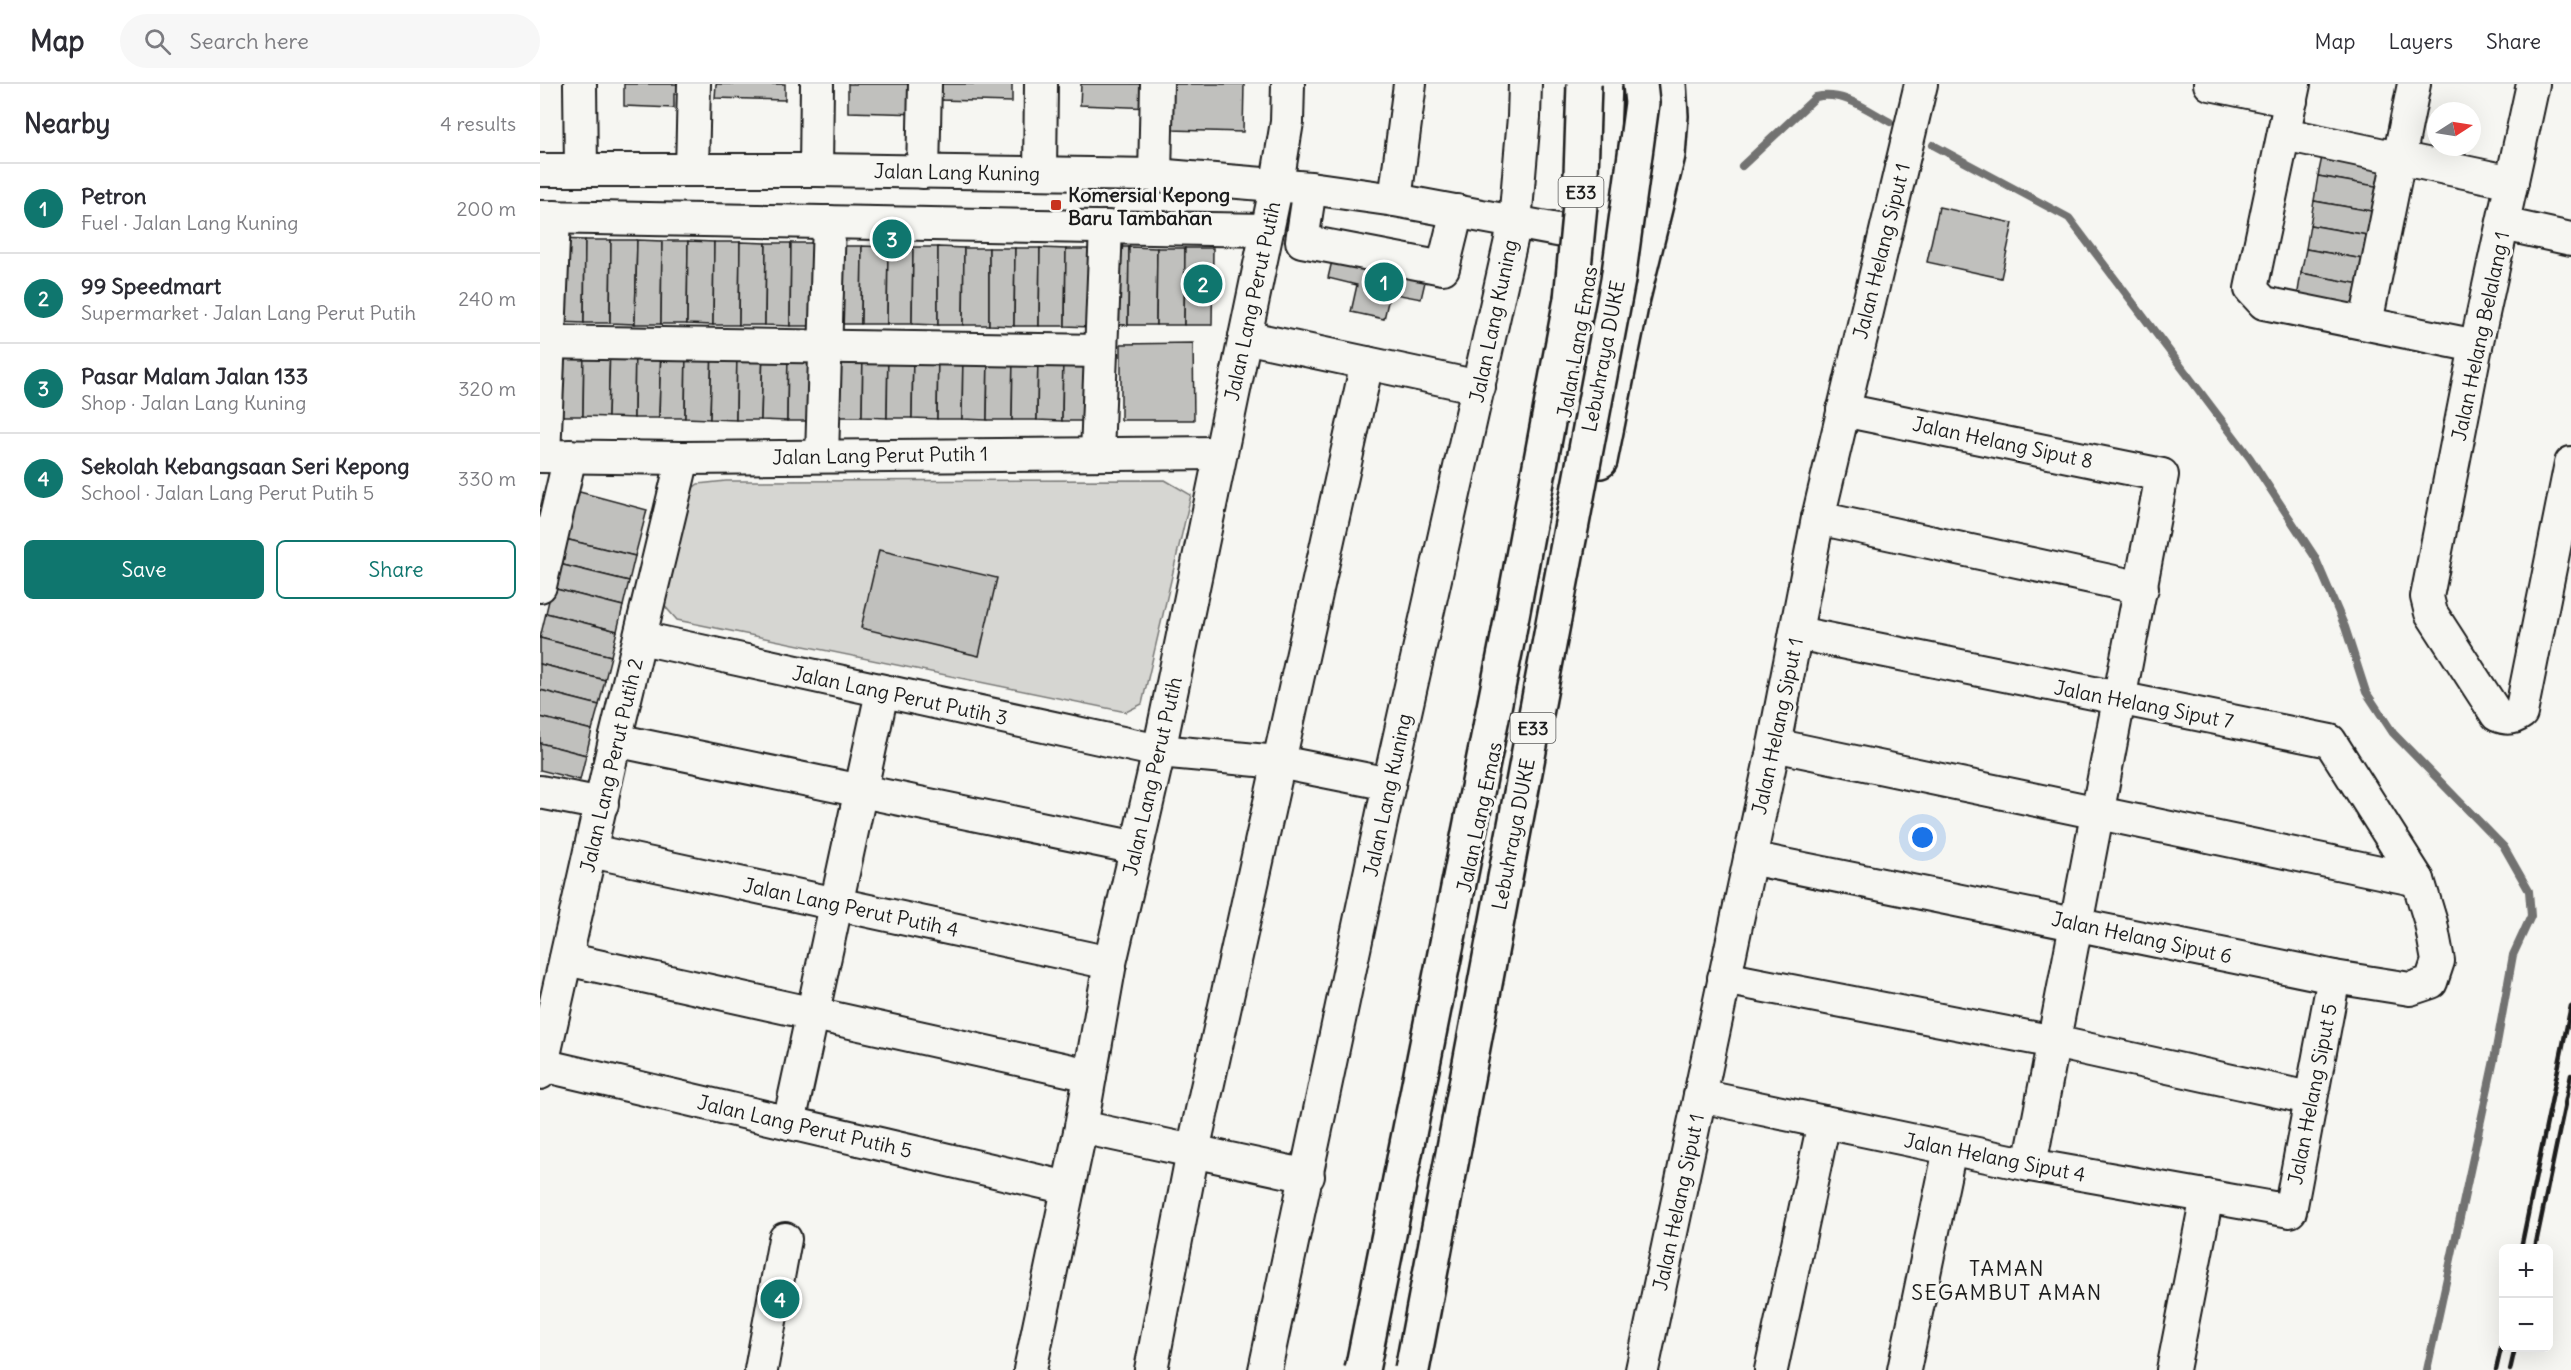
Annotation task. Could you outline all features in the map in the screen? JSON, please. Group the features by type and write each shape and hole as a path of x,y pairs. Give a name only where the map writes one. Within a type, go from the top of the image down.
{"main road":[{"name":"Lebuhraya DUKE","path":"1360,1370 1505,649 1571,299 1580,205 1584,84"},
{"name":"Jalan Lang Emas","path":"1360,1370 1552,481 1595,237 1605,84"},
{"name":"Lebuhraya DUKE","path":"1412,1370 1618,280 1642,103 1640,84"},
{"path":"1595,237 1613,236 1628,231 1641,207 1661,84"},
{"path":"1422,1370 1494,1006 1529,810 1631,306 1668,155 1671,116 1669,84"}],"street":[{"path":"580,84 581,170"},
{"path":"692,170 694,84"},
{"path":"816,170 817,84"},
{"path":"923,172 925,84"},
{"path":"1040,173 1041,84"},
{"path":"1155,175 1157,84"},
{"name":"Jalan Lang Perut Putih","path":"1030,1370 1081,1127 1110,963 1159,751 1277,183 1287,122 1288,84"},
{"path":"1395,200 1410,84"},
{"path":"1515,222 1525,84"},
{"name":"Jalan Helang Siput 1","path":"1642,1370 1774,745 1818,518 1921,84"},
{"path":"2210,84 2293,92 2251,289 2264,303 2476,346"},
{"path":"2366,323 2415,84"},
{"name":"Jalan Helang Belalang 1","path":"2533,84 2476,346 2427,597 2432,613 2498,715 2504,718 2516,717 2521,713 2571,463"},
{"path":"2284,134 2512,182"},
{"name":"Jalan Lang Kuning","path":"540,170 816,170 1155,175 1277,183 1395,200 1595,237"},
{"path":"1310,188 1302,241 1443,268 1457,211"},
{"path":"540,586 551,456 544,342 547,217 1267,230"},
{"path":"822,456 829,222"},
{"name":"Jalan Lang Kuning","path":"1265,1370 1308,1176 1389,784 1515,222"},
{"path":"2503,224 2571,239"},
{"path":"1097,453 1106,227"},
{"path":"1245,337 1479,387"},
{"path":"544,342 1101,351"},
{"path":"1151,1370 1193,1151 1367,363"},
{"name":"Jalan Helang Siput 8","path":"1843,410 2163,475 2142,588"},
{"name":"Jalan Lang Perut Putih 1","path":"551,456 683,458 1220,453"},
{"name":"Jalan Lang Perut Putih 2","path":"542,1059 683,458"},
{"path":"1818,518 2142,588 2118,699 2078,923 2030,1165"},
{"name":"Jalan Helang Siput 7","path":"1797,633 2330,741 2418,880"},
{"name":"Jalan Lang Perut Putih 3","path":"641,638 1159,751 1279,762 1389,784"},
{"path":"789,1123 882,692"},
{"path":"615,740 1137,848"},
{"path":"1774,745 2418,880"},
{"path":"540,792 602,804"},
{"name":"Jalan Lang Perut Putih 4","path":"591,851 1110,963"},
{"name":"Jalan Helang Siput 6","path":"1750,858 2334,977 2410,989 2431,982 2438,961 2431,922 2418,880"},
{"path":"566,959 1090,1075"},
{"name":"Jalan Helang Siput 5","path":"2290,1210 2309,1098 2334,977"},
{"path":"1724,978 2054,1042 2309,1098"},
{"name":"Jalan Lang Perut Putih 5","path":"542,1059 789,1123 1068,1188"},
{"name":"Jalan Helang Siput 4","path":"1700,1096 2030,1165 2290,1210"},
{"path":"1771,1370 1824,1122"},
{"path":"1081,1127 1308,1176"},
{"path":"1904,1370 1950,1149"},
{"path":"2173,1370 2207,1196"},
{"path":"761,1370 785,1239"}],"shaded area":[{"path":"1165,480 1191,495 1142,704 1126,712 677,620 662,603 690,490 698,484 726,481"}],"building":[{"path":"624,84 690,84 690,94 674,94 674,108 624,106"},
{"path":"716,84 785,84 785,100 715,98"},
{"path":"848,84 922,84 922,114 848,112"},
{"path":"939,84 1012,84 1012,102 939,100"},
{"path":"1081,84 1152,84 1152,108 1080,105"},
{"path":"1173,84 1244,84 1243,132 1171,130"},
{"path":"2323,152 2385,163 2381,187 2318,176"},
{"path":"2318,176 2381,187 2377,212 2314,201"},
{"path":"2314,201 2377,212 2373,236 2310,225"},
{"path":"1939,207 2013,223 2001,278 1927,262"},
{"path":"2310,225 2373,236 2369,260 2306,249"},
{"path":"559,239 585,240 584,323 558,322"},
{"path":"585,240 611,240 610,323 584,323"},
{"path":"611,240 637,240 635,324 610,323"},
{"path":"637,240 662,241 661,324 635,324"},
{"path":"662,241 688,241 687,324 661,324"},
{"path":"688,241 714,242 713,325 687,324"},
{"path":"714,242 740,242 739,325 713,325"},
{"path":"740,242 766,243 765,325 739,325"},
{"path":"766,243 791,243 790,326 765,325"},
{"path":"791,243 817,243 816,326 790,326"},
{"path":"837,246 862,246 861,324 836,324"},
{"path":"862,246 888,247 887,324 861,324"},
{"path":"888,247 913,247 912,324 887,324"},
{"path":"913,247 938,247 938,325 912,324"},
{"path":"938,247 964,248 963,325 938,325"},
{"path":"1100,247 1129,247 1128,325 1100,324"},
{"path":"1129,247 1157,248 1156,325 1128,325"},
{"path":"964,248 989,248 989,325 963,325"},
{"path":"989,248 1015,248 1014,326 989,325"},
{"path":"1015,248 1040,248 1039,326 1014,326"},
{"path":"1040,248 1066,249 1065,326 1039,326"},
{"path":"1157,248 1185,248 1184,325 1156,325"},
{"path":"1185,248 1213,248 1212,325 1184,325"},
{"path":"1335,248 1428,269 1421,299 1390,293 1384,319 1351,312 1357,285 1328,278"},
{"path":"1066,249 1091,249 1090,327 1065,326"},
{"path":"2306,249 2369,260 2365,285 2301,273"},
{"path":"2301,273 2365,285 2360,309 2297,298"},
{"path":"1193,343 1194,420 1121,420 1121,344"},
{"path":"559,345 584,346 583,416 558,416"},
{"path":"584,346 610,346 608,417 583,416"},
{"path":"610,346 635,346 634,418 608,417"},
{"path":"635,346 661,347 659,418 634,418"},
{"path":"661,347 686,348 685,418 659,418"},
{"path":"686,348 712,348 710,419 685,418"},
{"path":"712,348 737,348 736,420 710,419"},
{"path":"737,348 763,349 761,420 736,420"},
{"path":"763,349 788,350 787,421 761,420"},
{"path":"788,350 813,350 812,421 787,421"},
{"path":"838,351 863,351 862,417 837,417"},
{"path":"863,351 888,352 887,418 862,417"},
{"path":"888,352 913,352 912,418 887,418"},
{"path":"913,352 938,353 937,419 912,418"},
{"path":"938,353 963,353 962,419 937,419"},
{"path":"963,353 988,354 987,420 962,419"},
{"path":"988,354 1013,354 1012,420 987,420"},
{"path":"1013,354 1038,354 1037,420 1012,420"},
{"path":"1038,354 1063,355 1062,421 1037,420"},
{"path":"1063,355 1088,355 1087,421 1062,421"},
{"path":"576,491 647,510 635,556 565,539"},
{"path":"565,539 635,556 629,581 559,564"},
{"path":"879,550 997,578 979,656 861,628"},
{"path":"559,564 629,581 623,606 552,588"},
{"path":"552,588 623,606 617,631 546,613"},
{"path":"546,613 617,631 611,656 540,638"},
{"path":"540,638 611,656 605,680 540,664"},
{"path":"540,664 605,680 599,705 540,690"},
{"path":"540,690 599,705 592,730 540,717"},
{"path":"540,717 592,730 586,755 540,743"},
{"path":"540,743 586,755 580,780 540,770"}],"waterway":[{"path":"1742,166 1816,97 1845,99 1890,122"},
{"path":"1933,145 2069,218 2250,458 2315,557 2345,627 2366,692 2393,733 2504,847 2529,891 2531,916 2513,955 2494,1060 2427,1370"}],"railway":[{"path":"2522,1244 2571,1006"},
{"path":"2536,1244 2571,1075"},
{"path":"2496,1370 2500,1352"},
{"path":"2510,1370 2514,1352"}],"place":[{"name":"Komersial Kepong Baru Tambahan","path":"1056,205"},
{"name":"Pasar Malam Jalan 133","path":"892,239"},
{"name":"Petron","path":"1384,282"},
{"name":"99 Speedmart","path":"1203,284"},
{"name":"Sekolah Kebangsaan Seri Kepong","path":"780,1299"}],"district":[{"name":"TAMAN SEGAMBUT AMAN","path":"2007,1280"}]}
